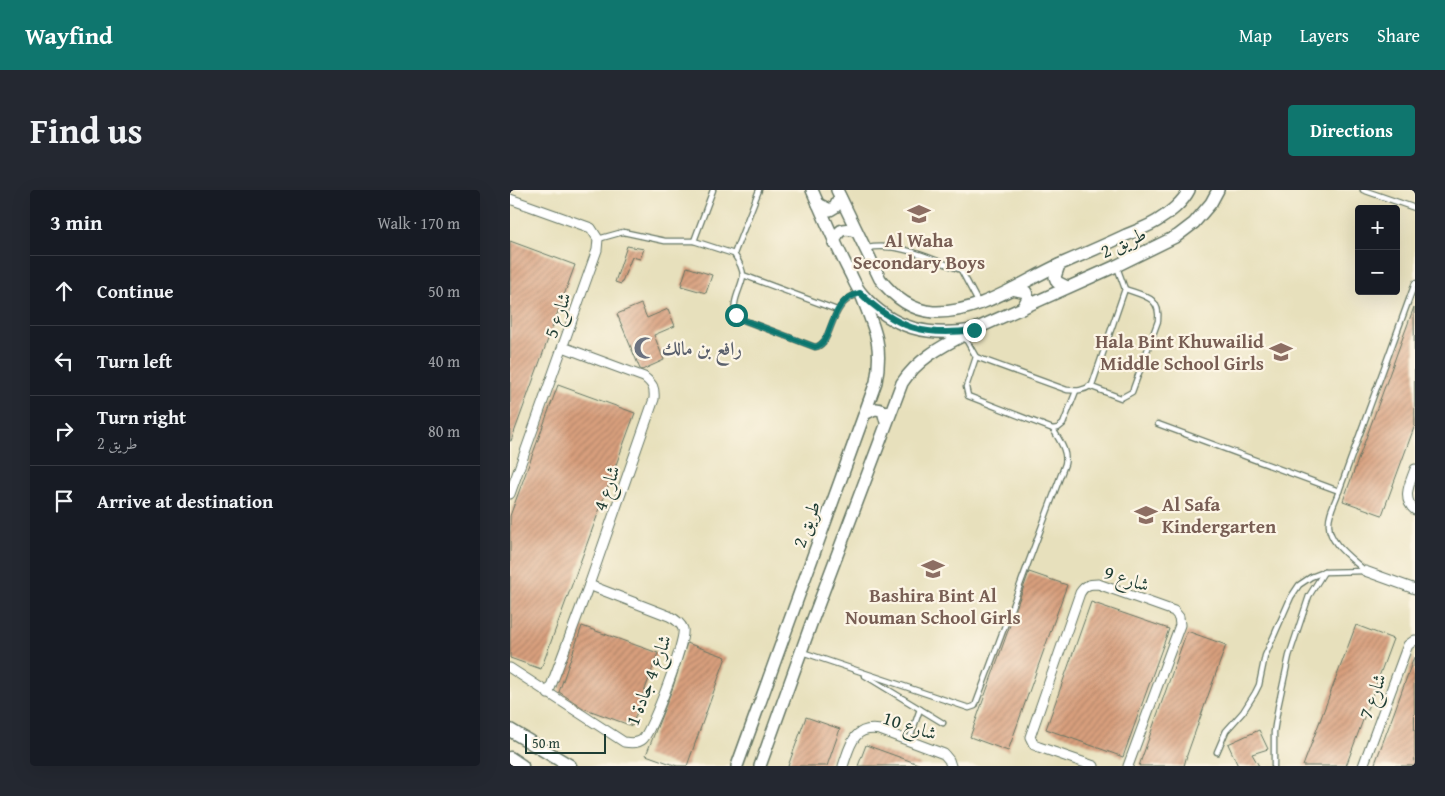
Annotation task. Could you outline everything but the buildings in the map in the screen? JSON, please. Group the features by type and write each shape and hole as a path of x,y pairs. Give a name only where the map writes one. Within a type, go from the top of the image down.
{"main road":[{"path":"510,730 570,766"},
{"path":"510,758 522,766"}],"street":[{"name":"طريق 2","path":"737,766 866,414 876,382 880,355 878,340 860,293 834,243 812,190"},
{"name":"طريق 2","path":"838,194 880,280 889,292 916,308 932,312 952,311 979,303 1012,289 1058,265 1156,222 1171,211 1186,196 1189,190"},
{"name":"طريق 2","path":"760,766 886,422 907,375 928,356 968,333 1116,266 1176,236 1194,223 1211,203 1218,190"},
{"path":"818,204 830,210 835,207 838,194"},
{"path":"510,199 590,228 598,239"},
{"path":"834,243 841,231 847,229 855,231"},
{"name":"شارع 5","path":"510,494 597,250 598,239"},
{"path":"1058,265 1056,272 1057,282 1067,287"},
{"path":"1012,289 1026,292 1028,298 1022,309"},
{"name":"طريق 2","path":"860,293 875,308 914,329 935,333 968,333"},
{"name":"شارع 4","path":"548,694 589,585 655,392 651,382 644,377 563,347"},
{"path":"866,414 872,409 880,409 883,411 886,422"},
{"path":"1415,469 1407,491 1411,507 1415,510"},
{"path":"1366,570 1415,589"},
{"name":"شارع 9","path":"1094,766 1071,762 1034,745 1030,737 1080,593 1085,585 1098,584 1174,611 1179,617 1180,625 1128,766"},
{"name":"شارع 4 جادة 1","path":"548,694 624,742 636,743 643,739 656,715 681,644 683,629 677,620 670,616 589,585"},
{"path":"791,616 794,625 800,629 804,629 811,624"},
{"name":"شارع 7","path":"1363,766 1408,645 1415,640"},
{"path":"510,668 548,694"},
{"name":"شارع 10","path":"843,766 852,743 861,731 872,728 944,754 951,766"}],"lane":[{"path":"694,241 713,190"},
{"path":"734,254 759,190"},
{"path":"1363,190 1415,208"},
{"path":"598,239 623,232 665,241 694,241 734,254 742,268 743,275 734,305 738,318 815,347 823,343 837,310 845,300 860,293"},
{"path":"864,249 880,246 902,248 961,270 979,303"},
{"path":"976,357 1067,390 1085,390 1092,385 1126,289 1116,266"},
{"path":"743,275 837,310"},
{"path":"1366,570 1338,546 1331,536 1328,526 1415,283"},
{"path":"1089,386 1121,398 1132,392 1158,321 1159,311 1153,300 1126,289"},
{"path":"801,652 969,708 976,706 1066,457 1065,450 1053,429 968,396 966,387 976,357 968,333"},
{"path":"1053,429 1062,424 1076,391"},
{"path":"1158,424 1339,491"},
{"path":"1217,752 1226,731 1243,712 1256,693 1265,656 1291,597 1300,585 1311,577 1324,572 1366,570"},
{"path":"1274,766 1274,732 1290,656 1309,596 1324,572"},
{"path":"856,670 943,722"},
{"path":"910,741 920,708"}],"place":[{"name":"Al Waha Secondary Boys","path":"919,214"},
{"name":"رافع بن مالك","path":"645,348"},
{"name":"Hala Bint Khuwailid Middle School Girls","path":"1281,352"},
{"name":"Al Safa Kindergarten","path":"1146,515"},
{"name":"Bashira Bint Al Nouman School Girls","path":"933,569"}],"route":[{"path":"736,315 738,318 815,347 821,345 825,340 839,306 845,300 860,293 875,308 914,329 935,333 974,330"}]}
